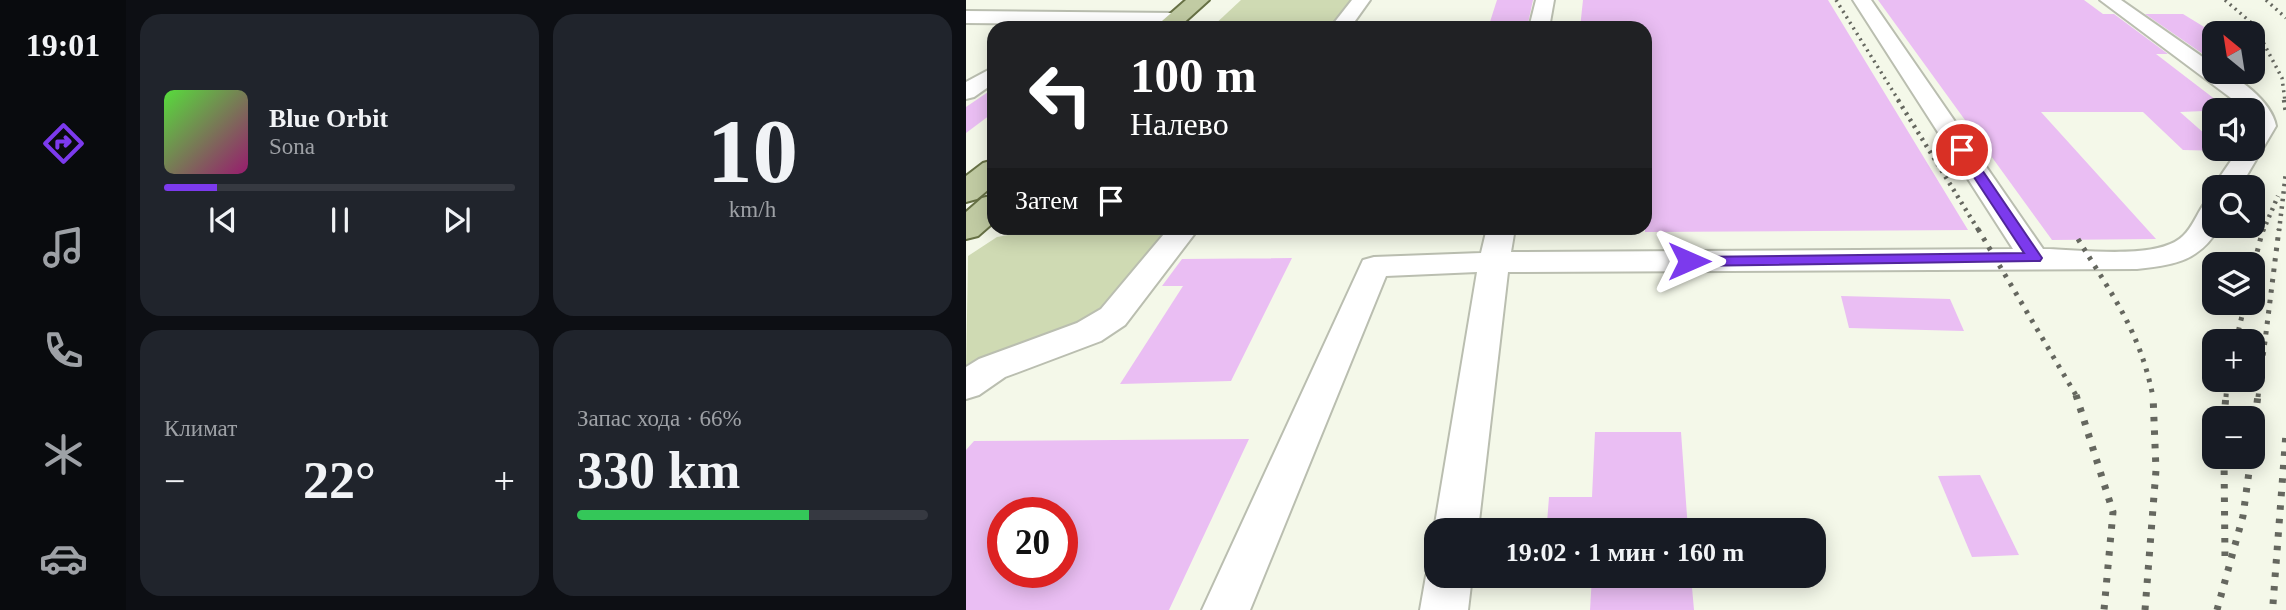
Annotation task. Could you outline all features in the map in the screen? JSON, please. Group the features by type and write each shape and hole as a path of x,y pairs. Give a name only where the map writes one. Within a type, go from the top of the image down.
{"main road":[{"path":"1184,21 1208,4"},
{"path":"977,214 987,188"}],"lane":[{"path":"1346,21 1362,0"},
{"path":"1540,21 1545,0"},
{"path":"1862,0 2034,258"},
{"path":"2109,0 2245,98"},
{"path":"966,18 1057,21"},
{"path":"966,92 987,78"},
{"path":"1226,610 1374,267 1497,245 2153,259 2176,254 2193,244 2202,229"},
{"path":"966,384 992,368 1089,331 1113,317 1178,235"},
{"path":"1457,518 1497,245"},
{"path":"1444,610 1447,588"}],"green space":[{"path":"1241,0 1355,0 1340,21 1218,21"},
{"path":"1172,236 1102,321 966,375 968,256 997,237"}],"building":[{"path":"1497,0 1533,0 1528,21 1490,21"},
{"path":"1583,0 1828,0 1968,230 1652,232 1652,21 1581,21"},
{"path":"1878,0 2084,0 2103,14 2114,14 2168,54 2156,54 2213,98 2202,98 2202,111 2180,112 2202,131 2202,150 2183,150 2143,112 2041,112 2156,239 2052,240"},
{"path":"2145,14 2183,14 2202,26 2202,53"},
{"path":"987,93 987,117 966,133 966,107"},
{"path":"1292,258 1231,381 1120,384 1183,286 1162,286 1182,259"},
{"path":"1841,296 1950,299 1964,331 1849,328"},
{"path":"1595,432 1681,432 1687,518 1547,518 1549,497 1592,497"},
{"path":"1249,439 1169,610 966,610 966,450 974,441"},
{"path":"1980,475 2019,555 1972,557 1938,476"},
{"path":"1591,588 1692,588 1694,610 1590,610"}],"railway":[{"path":"1836,0 1899,101"},
{"path":"2225,0 2254,25 2282,78 2285,101"},
{"path":"2266,0 2286,18"},
{"path":"1898,100 1979,231"},
{"path":"2284,100 2286,113"},
{"path":"2279,231 2286,172"},
{"path":"2265,226 2278,196"},
{"path":"1978,229 2076,396"},
{"path":"2258,397 2279,229"},
{"path":"2257,252 2261,238"},
{"path":"2078,239 2133,333 2153,397"},
{"path":"2239,329 2242,315"},
{"path":"2226,392 2226,397"},
{"path":"2145,610 2156,470 2153,395"},
{"path":"2225,406 2226,395"},
{"path":"2257,406 2258,395"},
{"path":"2076,396 2113,512 2104,610"},
{"path":"2273,604 2286,433"},
{"path":"2224,469 2225,559"},
{"path":"2217,610 2243,516 2249,469"}],"route":[{"path":"1689,261 2034,258 1962,150"}]}
